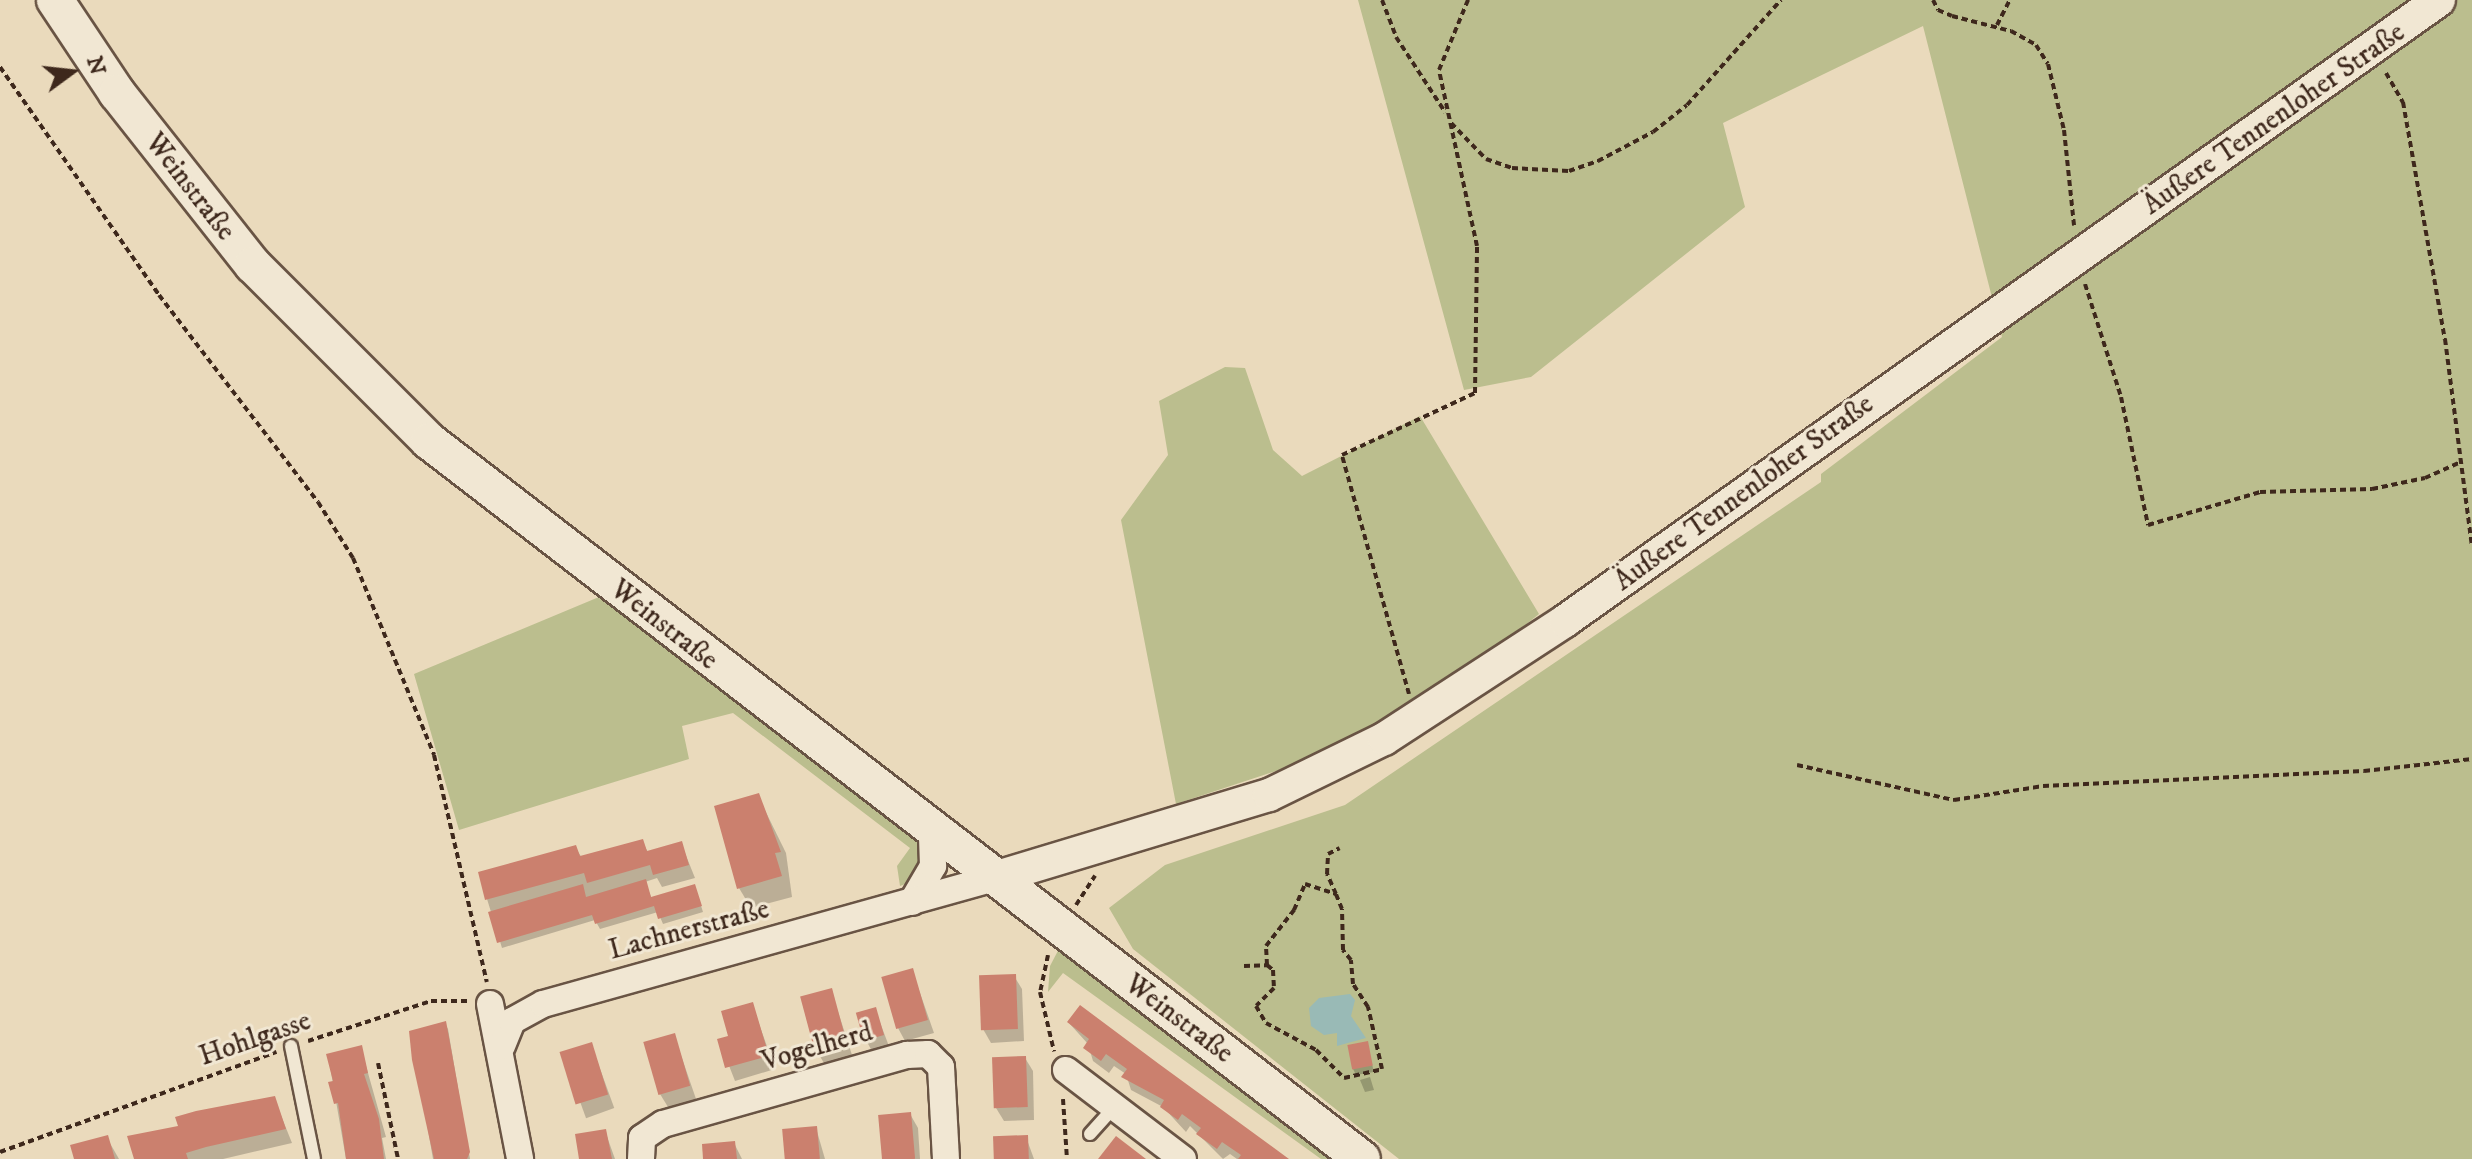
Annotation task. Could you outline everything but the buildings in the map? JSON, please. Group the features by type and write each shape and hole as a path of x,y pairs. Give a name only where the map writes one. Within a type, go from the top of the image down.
{"main road":[{"name":"Weinstraße","path":"55,0 117,93 195,195 331,348 442,451 932,832 1362,1159"}],"street":[{"name":"Äußere Tennenloher Straße","path":"994,878 1269,795 1327,770 1416,719 1565,621 2439,0"},
{"path":"912,902 933,866 932,832"},
{"name":"Lachnerstraße","path":"502,1046 512,1021 543,1004 994,878"},
{"path":"490,1004 502,1046 520,1159"},
{"name":"Vogelherd","path":"641,1159 642,1138 663,1124 907,1055 928,1054 941,1067 946,1159"},
{"path":"1061,1074 1114,1107 1183,1159"}],"lane":[{"path":"291,1046 314,1159"},
{"path":"1090,1134 1114,1107"}],"path":[{"path":"1382,0 1396,37 1434,89 1449,122 1486,159 1512,168 1569,171 1598,161 1653,132 1687,105 1781,0"},
{"path":"1416,719 1342,455 1475,393 1477,246 1449,122 1440,60 1468,0"},
{"path":"1933,0 1938,10 1997,25 2036,45 2048,64 2064,130 2079,258 2121,397 2148,525 2260,492 2372,489 2425,478 2459,463"},
{"path":"1997,25 2010,0"},
{"path":"0,67 159,295 318,502 353,558 434,755 490,1004"},
{"path":"2386,73 2403,102 2445,339 2472,546"},
{"path":"1797,765 1954,800 2043,786 2364,771 2472,759"},
{"path":"1336,894 1305,884 1294,910 1266,946 1267,965 1274,988 1258,1001 1260,1018 1316,1050 1344,1078 1382,1069 1368,1007 1353,984 1351,960 1343,950 1342,909 1336,894 1327,874 1328,854 1340,848"},
{"path":"1063,931 1049,952 1040,992 1061,1074 1067,1159"},
{"path":"1244,966 1267,965"},
{"name":"Hohlgasse","path":"0,1152 291,1046 431,1001 490,1004"},
{"path":"378,1063 398,1159"}],"green space":[{"path":"1358,0 2472,0 2472,1159 1399,1159 1133,949 1109,908 1165,865 1345,805 1821,482 1821,474 2002,337 1923,26 1723,123 1745,207 1531,377 1464,390"},
{"path":"1225,367 1245,368 1273,450 1302,476 1420,416 1539,614 1471,668 1363,730 1285,768 1176,804 1121,520 1168,455 1159,401"},
{"path":"599,597 911,830 924,856 913,881 900,886 897,866 910,848 733,713 682,726 689,759 459,830 414,674"},
{"path":"1061,945 1330,1159 1321,1159 1063,973 1048,992 1050,966"}],"water":[{"path":"1350,994 1355,1000 1351,1016 1366,1038 1337,1046 1337,1033 1324,1035 1311,1026 1309,1008 1319,998"}]}
